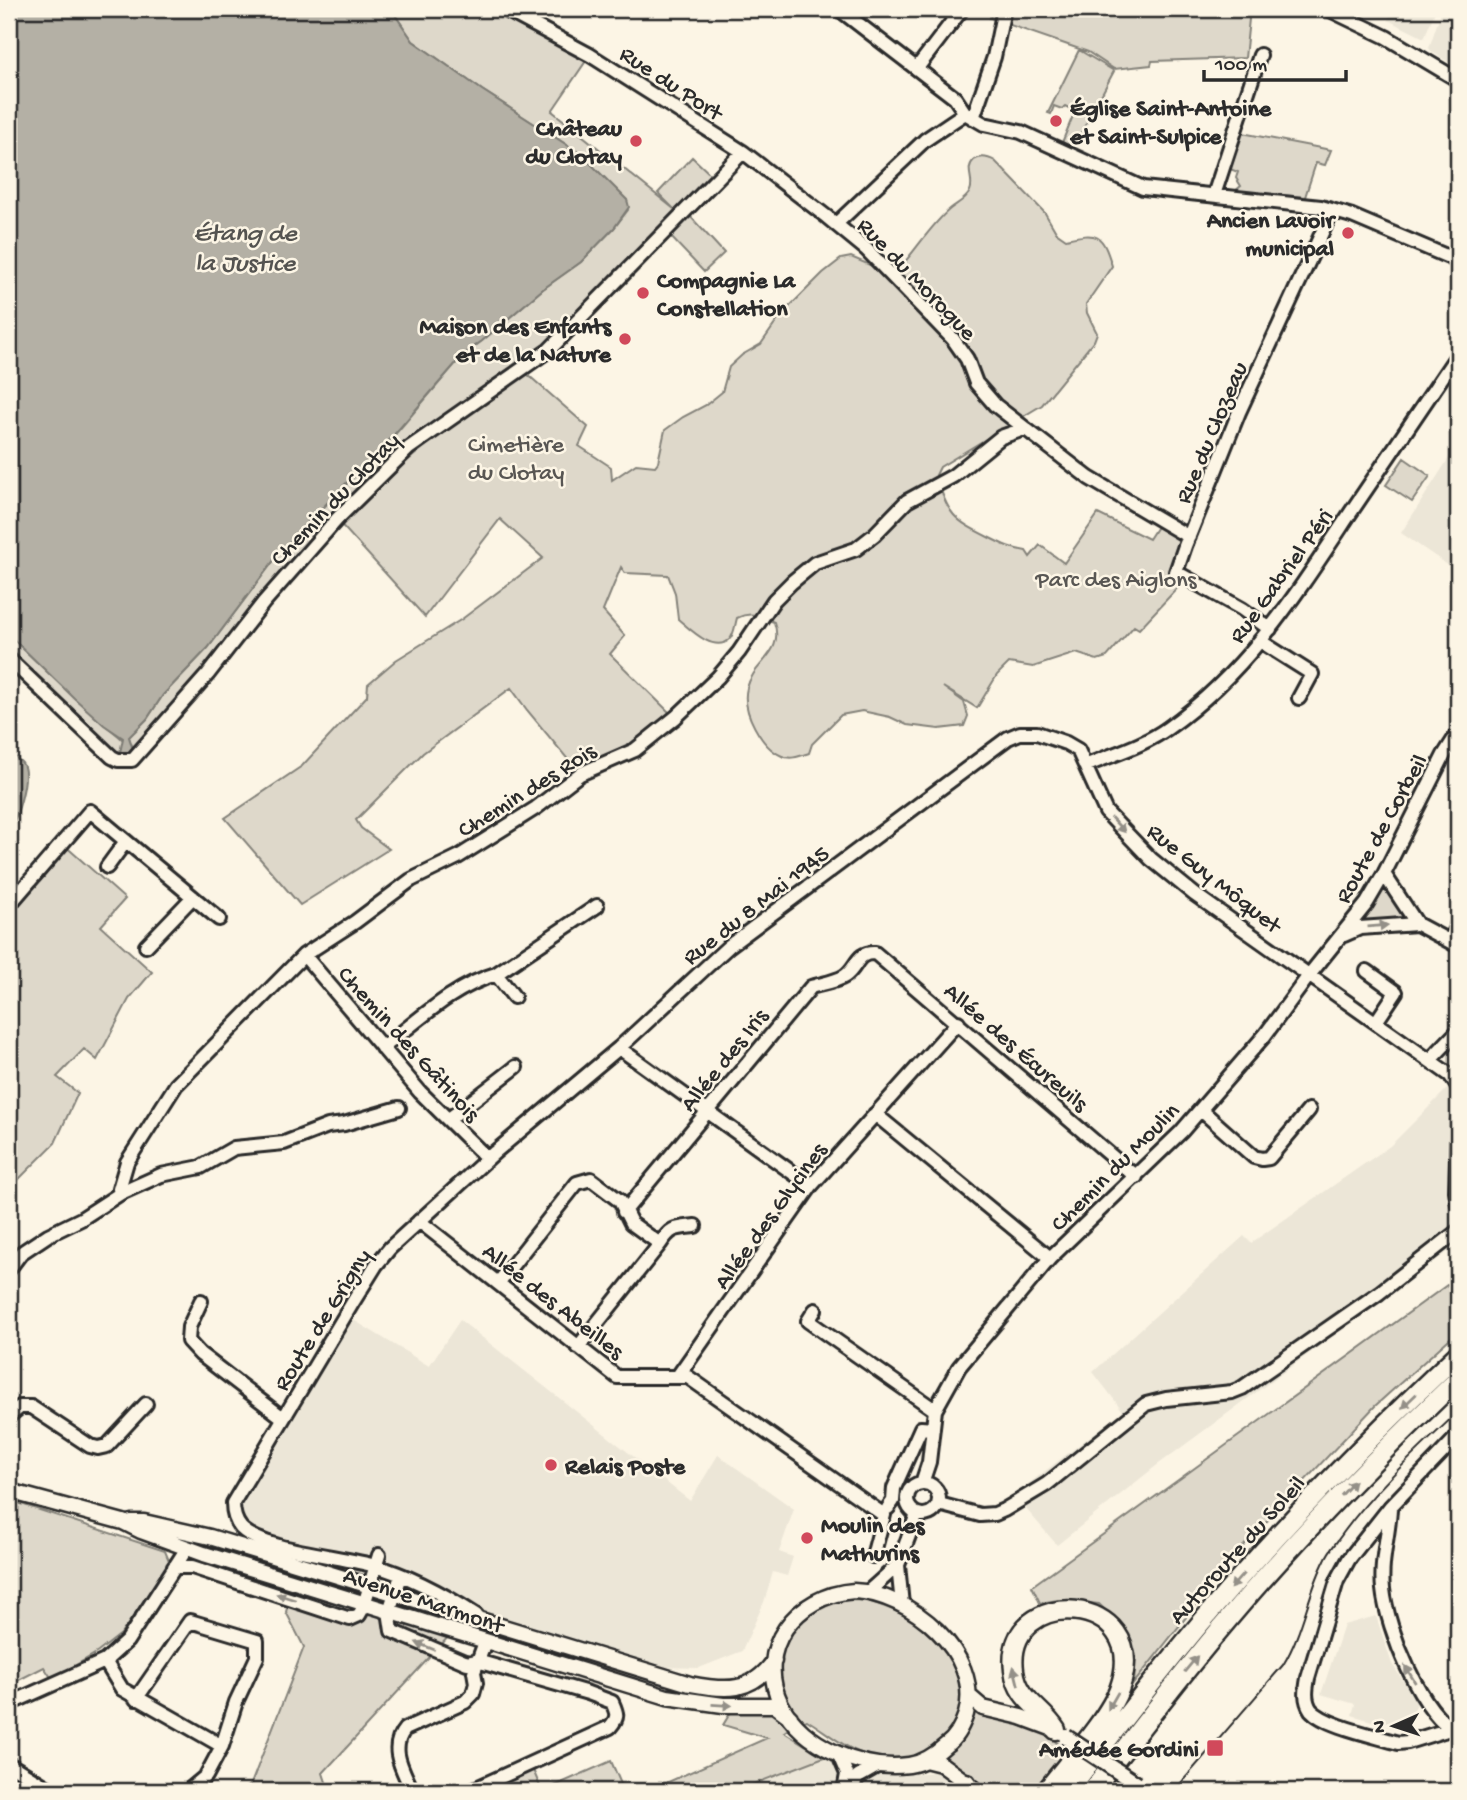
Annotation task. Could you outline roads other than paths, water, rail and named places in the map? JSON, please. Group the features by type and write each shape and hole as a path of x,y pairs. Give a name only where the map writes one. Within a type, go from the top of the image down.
{"highway":[{"name":"Autoroute du Soleil","path":"1068,1791 1170,1660 1235,1583 1367,1441 1458,1354"},
{"name":"Autoroute du Soleil","path":"1091,1791 1182,1674 1273,1568 1379,1456 1458,1379"},
{"path":"1046,1791 1111,1704 1123,1677 1124,1656 1117,1634 1103,1619 1083,1611 1062,1609 1042,1616 1026,1629 1014,1652 1014,1671 1020,1691 1061,1733"}],"main road":[{"name":"Avenue Marmont","path":"9,1491 123,1522 187,1548 362,1593"},
{"name":"Avenue Marmont","path":"123,1522 144,1522 210,1537 362,1593"},
{"name":"Avenue Marmont","path":"141,1531 158,1532 362,1593 696,1702"},
{"path":"868,1592 902,1605 933,1628 948,1645 965,1672 969,1696 965,1718 955,1737 935,1755 909,1765 879,1765 838,1753 814,1740 790,1717 776,1689 774,1661 787,1626 803,1608 830,1594 868,1592"},
{"name":"Avenue Marmont","path":"397,1604 487,1623 709,1688"},
{"name":"Avenue Marmont","path":"397,1604 485,1642 618,1683 667,1697 723,1706 774,1705 790,1717"},
{"name":"Avenue Marmont","path":"397,1604 665,1684 692,1688 732,1688 751,1683 774,1661"},
{"path":"969,1696 984,1708 1021,1717 1061,1733 1140,1789"},
{"path":"925,1760 941,1764 971,1788"}],"street":[{"name":"Rue du Port","path":"504,9 590,55 743,152"},
{"path":"839,9 955,98 969,115 984,124 1021,132 1143,188 1332,211 1366,221 1458,261"},
{"path":"917,68 962,9"},
{"path":"836,224 925,140 969,115 994,57 1004,9"},
{"path":"1328,9 1386,37 1458,80"},
{"path":"1214,195 1260,55"},
{"name":"Rue du Morogue","path":"743,152 866,249 929,312 967,359 976,383 995,405 1090,478 1189,537"},
{"name":"Chemin du Clotay","path":"9,659 112,757 132,760 208,674 264,603 338,517 409,448 549,350 743,152"},
{"name":"Rue du Clozeau","path":"1270,629 1242,609 1177,572 1239,412 1332,211"},
{"name":"Rue Gabriel Péri","path":"1085,766 1139,745 1167,729 1208,696 1260,641 1281,617 1458,354"},
{"name":"Chemin des Rois","path":"121,1193 127,1162 176,1085 304,955 355,922 411,880 458,857 536,808 580,774 635,750 677,717 718,677 739,652 774,600 815,563 856,549 908,501 953,476 1001,437 1024,429"},
{"path":"1260,641 1312,674 1299,698"},
{"name":"Rue du 8 Mai 1945","path":"467,1176 620,1048 729,946 1008,738 1027,732 1048,736 1078,750 1085,766"},
{"name":"Route de Corbeil","path":"1310,974 1367,903 1458,733"},
{"name":"Rue Guy Môquet","path":"1085,766 1106,812 1151,859 1194,894 1430,1060 1450,1075 1458,1087"},
{"path":"9,905 90,811 219,919"},
{"path":"107,867 126,841"},
{"path":"1384,874 1417,924 1454,944 1458,923"},
{"path":"146,946 193,897"},
{"path":"382,1048 464,986 496,974 597,906"},
{"path":"1341,936 1360,928 1417,924"},
{"name":"Allée des Écureuils","path":"867,953 875,953 958,1022 1136,1177"},
{"name":"Allée des Iris","path":"624,1212 811,987 845,976 861,955 867,953"},
{"name":"Chemin des Gâtinois","path":"304,955 420,1092 487,1158"},
{"path":"1367,971 1395,992 1376,1022"},
{"path":"496,974 514,997"},
{"name":"Chemin du Moulin","path":"934,1410 959,1367 1050,1258 1136,1177 1201,1110 1265,1035 1310,974"},
{"name":"Allée des Glycines","path":"678,1377 811,1186 958,1022"},
{"path":"1430,1060 1458,1031"},
{"path":"620,1048 811,1186"},
{"path":"449,1119 516,1067"},
{"path":"9,1269 21,1253 48,1235 81,1219 121,1193 161,1175 201,1167 234,1148 284,1143 328,1126 399,1108"},
{"path":"1201,1110 1254,1157 1262,1159 1269,1158 1309,1110"},
{"path":"874,1114 1050,1258"},
{"path":"1458,1121 1458,1204"},
{"name":"Route de Grigny","path":"377,1560 305,1552 257,1538 242,1529 237,1522 233,1503 376,1265 467,1176"},
{"path":"499,1282 577,1183 591,1179 620,1201 631,1223 660,1244"},
{"name":"Allée des Abeilles","path":"419,1221 617,1377 688,1377 886,1512"},
{"path":"578,1347 667,1233 674,1228 695,1226"},
{"path":"939,1504 980,1515 995,1514 1047,1484 1146,1404 1166,1399 1233,1392 1242,1388 1379,1293 1458,1231"},
{"path":"201,1301 189,1327 188,1341 200,1354 283,1418"},
{"path":"815,1310 808,1321 934,1410 929,1462 922,1483"},
{"path":"9,1416 20,1407 31,1407 90,1446 98,1448 107,1446 146,1404"},
{"path":"873,1556 886,1512 893,1501 894,1488 921,1428 933,1429"},
{"path":"1390,1507 1383,1550 1382,1588 1388,1615 1402,1660 1424,1697 1454,1731 1398,1743 1331,1722 1312,1711 1306,1694 1308,1678 1337,1581 1349,1559 1390,1507 1458,1437"},
{"path":"922,1483 936,1489 939,1504 928,1515 917,1514 909,1507 907,1496 912,1487 922,1483"},
{"path":"902,1605 898,1566 917,1514"},
{"path":"9,1704 105,1661 127,1642 187,1548"},
{"path":"174,1567 192,1567 350,1619 359,1615 362,1593 377,1560 401,1576 452,1599 487,1623"},
{"path":"868,1592 898,1566"},
{"path":"401,1576 392,1631 467,1663 477,1661 588,1693 612,1702 617,1713 617,1720 610,1727 470,1791"},
{"path":"136,1699 190,1621 257,1641 257,1657 236,1702 222,1746 206,1776 188,1791"},
{"path":"412,1791 398,1758 396,1746 399,1736 405,1729 465,1702 473,1694 477,1661 485,1642"},
{"path":"105,1661 122,1689 222,1746"},
{"path":"838,1753 847,1774 844,1791"},
{"path":"9,1763 53,1791"},
{"path":"850,1791 858,1777 879,1765"}],"water":[{"name":"Étang de la Justice","path":"9,9 391,9 413,41 482,90 581,154 627,200 629,207 614,228 581,262 543,289 463,355 373,459 353,476 281,551 208,648 163,695 147,719 129,737 134,753 126,755 120,753 123,738 74,698 9,635"},
{"path":"9,753 22,763 25,778 22,798 9,834"}],"tram line":[{"path":"1174,1791 1283,1665 1296,1640 1319,1573 1343,1533 1383,1485 1458,1412"}],"place":[{"name":"Église Saint-Antoine et Saint-Sulpice","path":"1056,121"},
{"name":"Château du Clotay","path":"636,141"},
{"name":"Ancien Lavoir municipal","path":"1348,233"},
{"name":"Compagnie La Constellation","path":"643,293"},
{"name":"Maison des Enfants et de la Nature","path":"625,339"},
{"name":"Relais Poste","path":"551,1465"},
{"name":"Moulin des Mathurins","path":"807,1538"},
{"name":"Amédée Gordini","path":"1215,1748"}],"park label":[{"name":"Cimetière du Clotay","path":"516,457"},
{"name":"Parc des Aiglons","path":"1116,578"}]}
